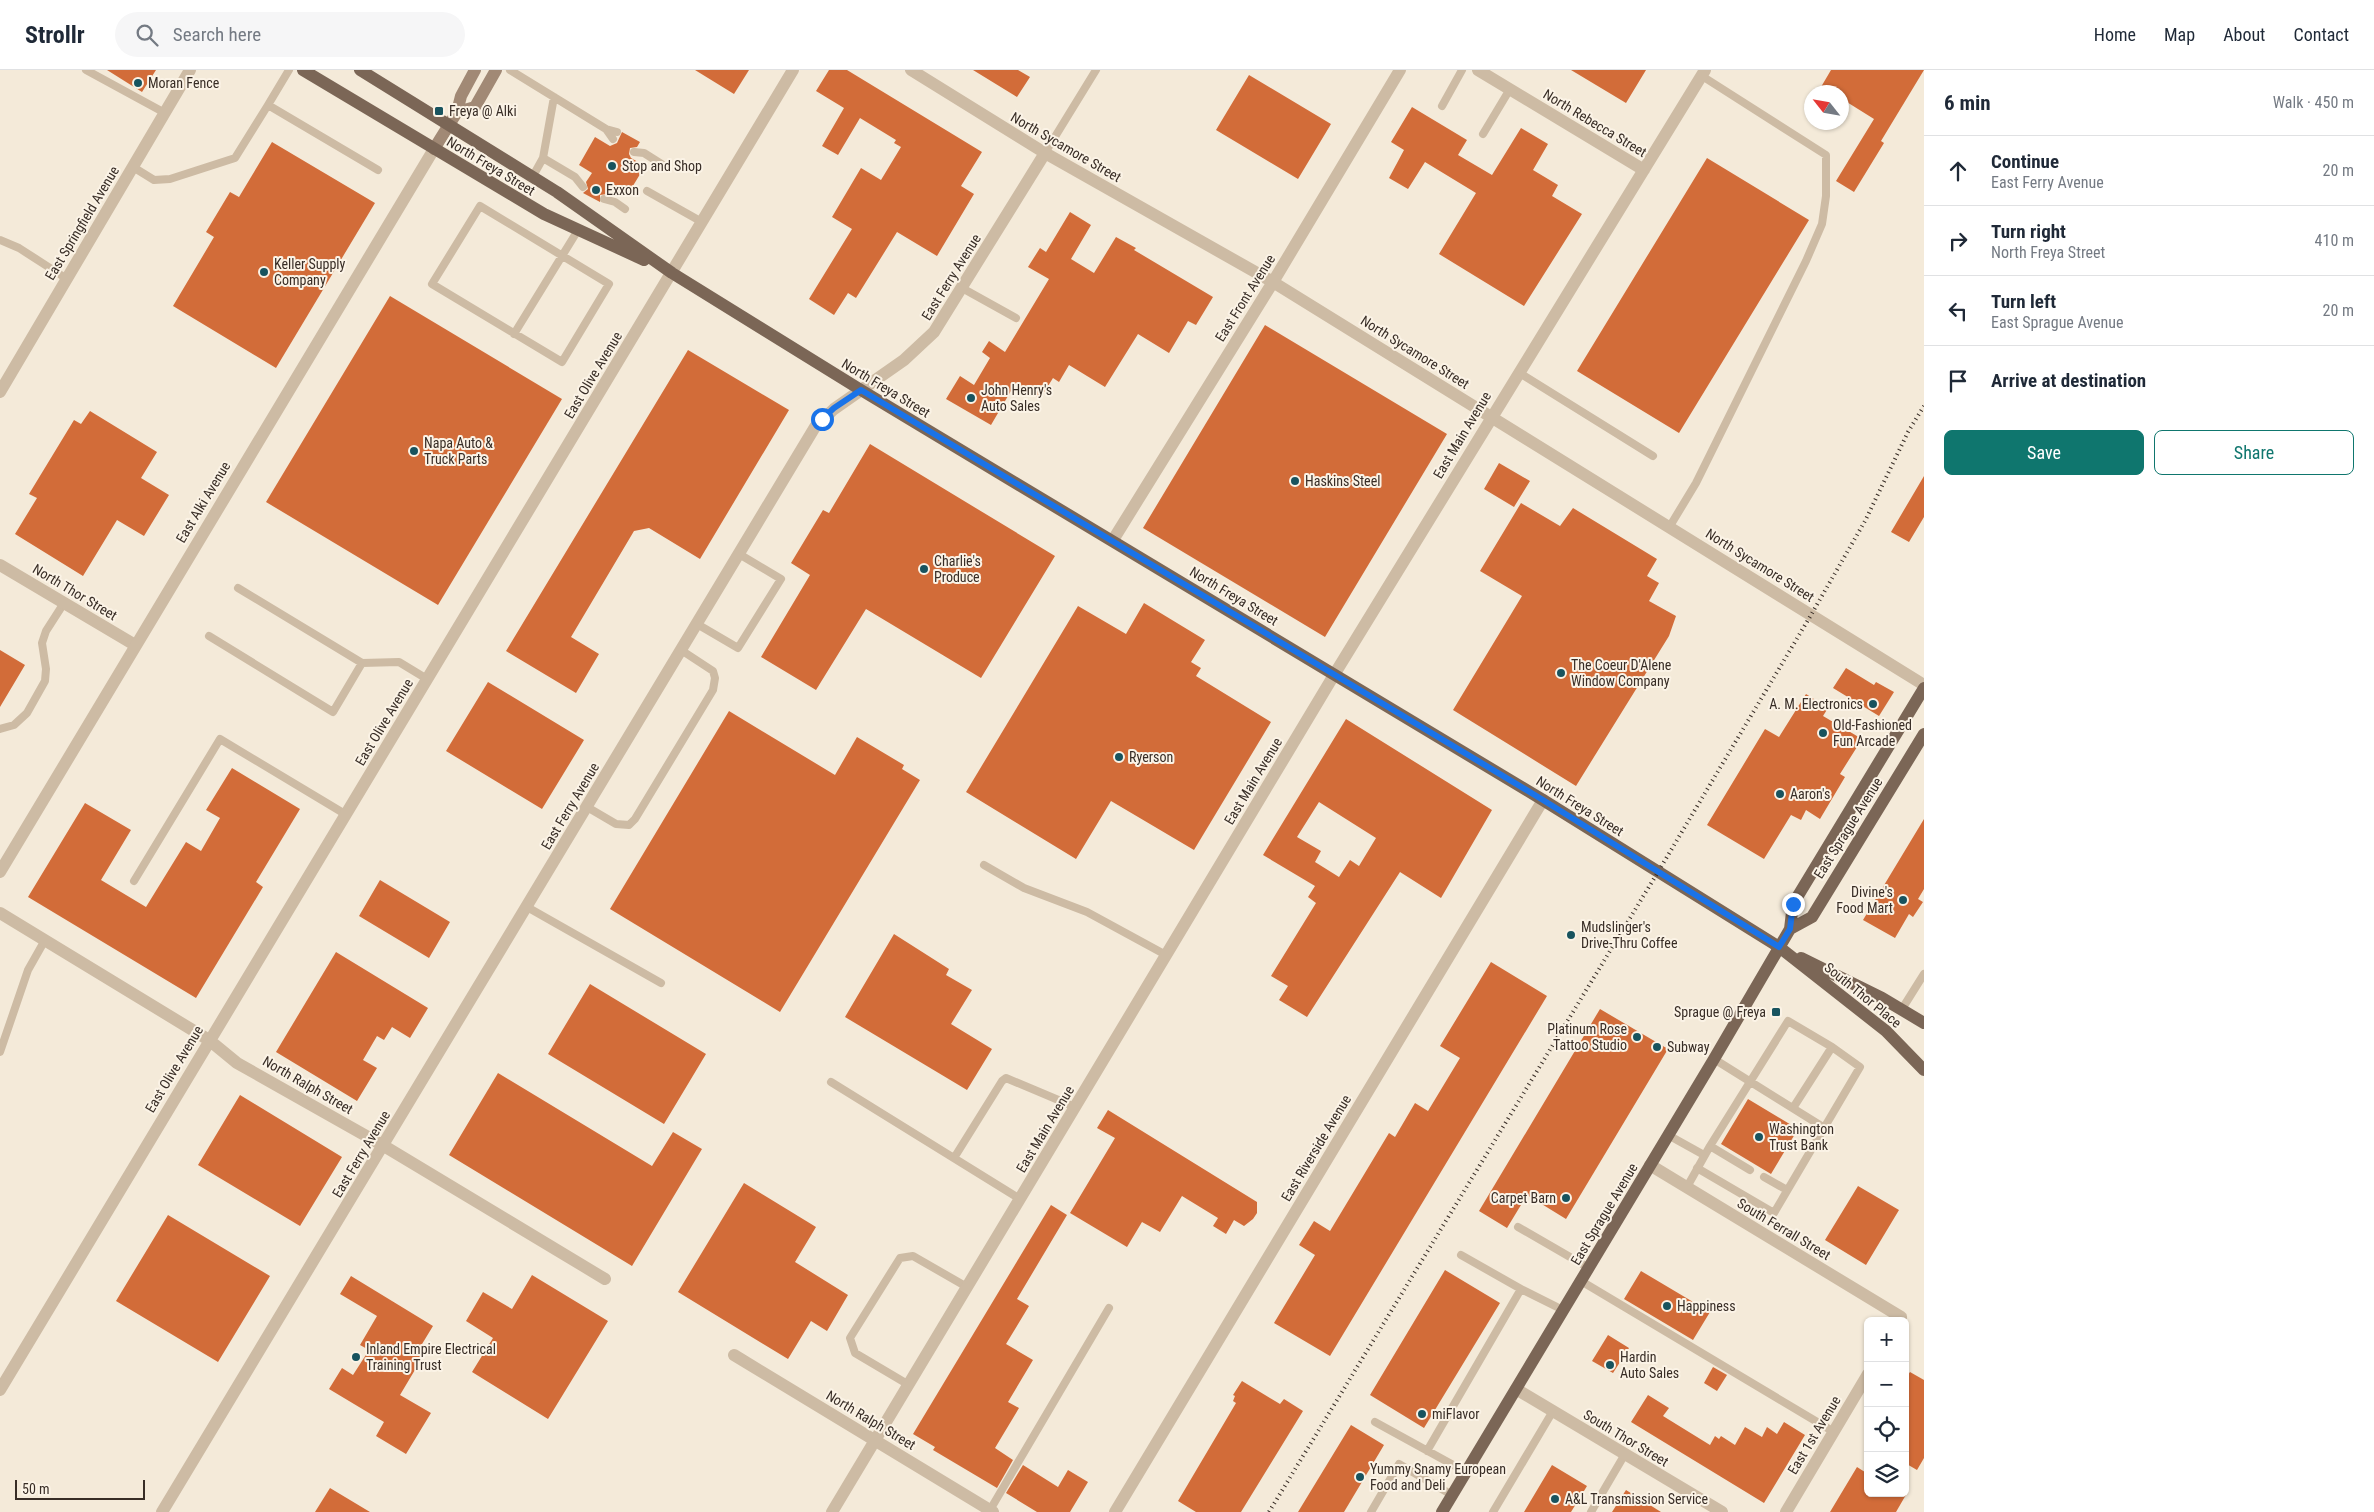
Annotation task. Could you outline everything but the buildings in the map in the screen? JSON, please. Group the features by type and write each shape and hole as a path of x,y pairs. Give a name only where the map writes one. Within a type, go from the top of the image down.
{"main road":[{"name":"North Freya Street","path":"302,70 544,214 672,273"},
{"name":"North Freya Street","path":"360,70 533,176 672,273 861,390 1543,800 1779,947"},
{"path":"434,149 457,112 461,96 475,70"},
{"path":"457,112 475,107 496,70"},
{"name":"East Sprague Avenue","path":"1448,1506 1466,1472 1790,929 1793,904 1924,686"},
{"name":"East Sprague Avenue","path":"1790,929 1812,917 1924,734"},
{"path":"1779,947 1924,1022"},
{"name":"South Thor Place","path":"1779,947 1886,1031 1924,1070"}],"street":[{"name":"East Springfield Avenue","path":"0,392 4,376 67,279 190,70"},
{"name":"East Olive Avenue","path":"0,1390 793,70"},
{"name":"North Sycamore Street","path":"911,70 1045,153 1273,282 1670,526 1924,686"},
{"name":"East Front Avenue","path":"1112,540 1273,282 1400,70"},
{"name":"North Rebecca Street","path":"1478,70 1644,170"},
{"name":"East Main Avenue","path":"832,1512 1334,675 1518,372 1704,73"},
{"name":"East Alki Avenue","path":"0,872 134,645 434,149"},
{"name":"East Ferry Avenue","path":"162,1512 815,427 827,414 921,346 947,314 1045,153"},
{"name":"North Thor Street","path":"0,564 134,645"},
{"name":"East Riverside Avenue","path":"1115,1512 1543,800"},
{"name":"North Ralph Street","path":"0,913 209,1040 237,1064 384,1146 605,1279"},
{"name":"South Ferrall Street","path":"1650,1165 1898,1317"},
{"name":"North Ralph Street","path":"734,1355 991,1511"},
{"name":"East 1st Avenue","path":"1786,1512 1864,1381"},
{"name":"South Thor Street","path":"1516,1389 1722,1512"}],"lane":[{"path":"86,70 165,113"},
{"path":"133,168 154,180 170,179 235,158 289,70"},
{"path":"510,70 615,136"},
{"path":"1045,153 1096,70"},
{"path":"1442,106 1462,70"},
{"path":"1670,526 1696,483 1806,261 1822,224 1826,196 1826,155 1704,73"},
{"path":"1482,134 1510,89"},
{"path":"533,176 543,158 554,97"},
{"path":"268,106 378,170"},
{"path":"636,148 662,165"},
{"path":"543,158 575,177 583,187"},
{"path":"575,177 588,179"},
{"path":"646,191 702,222"},
{"path":"606,196 625,209"},
{"path":"480,206 562,256 609,284 562,362 432,284 480,206"},
{"path":"514,334 578,230"},
{"path":"0,240 19,248 67,279"},
{"path":"962,288 1016,318"},
{"path":"1518,372 1653,456"},
{"path":"697,624 738,648 781,579 739,554"},
{"path":"238,588 362,663 399,662 427,679"},
{"path":"0,729 14,725 27,713 45,681 46,669 42,643 46,631 64,603"},
{"path":"208,636 333,712 362,663"},
{"path":"587,807 616,824 629,825 635,819 713,690 715,678 713,670 681,650"},
{"path":"134,881 220,739 345,814"},
{"path":"984,865 1024,888 1088,912 1166,955"},
{"path":"527,907 661,983"},
{"path":"0,1052 28,970 45,940"},
{"path":"1902,1009 1924,974"},
{"path":"1687,1187 1697,1168 1704,1155 1788,1021 1832,1047 1860,1067 1774,1213 1697,1168"},
{"path":"1793,1108 1832,1047"},
{"path":"1714,1059 1823,1127"},
{"path":"954,1158 1002,1081 1006,1078 1075,1107"},
{"path":"831,1082 1020,1199"},
{"path":"1668,1135 1704,1155"},
{"path":"1710,1146 1750,1170"},
{"path":"1764,1177 1788,1190"},
{"path":"1518,1227 1589,1268"},
{"path":"1461,1255 1563,1310"},
{"path":"909,1385 855,1353 850,1338 900,1258 913,1256 967,1287"},
{"path":"1581,1281 1834,1432"},
{"path":"1427,1451 1521,1289"},
{"path":"991,1511 1109,1308"},
{"path":"1493,1512 1553,1411"},
{"path":"1375,1422 1466,1472"},
{"path":"1590,1512 1625,1454"},
{"path":"1371,1512 1399,1464 1448,1506"}],"railway":[{"path":"1269,1512 1658,872 1811,615 1865,521 1908,432 1924,406"}],"place":[{"name":"Moran Fence","path":"138,83"},
{"name":"Freya @ Alki","path":"439,111"},
{"name":"Stop and Shop","path":"612,166"},
{"name":"Exxon","path":"596,190"},
{"name":"Keller Supply Company","path":"264,272"},
{"name":"John Henry's Auto Sales","path":"971,398"},
{"name":"Napa Auto & Truck Parts","path":"414,451"},
{"name":"Haskins Steel","path":"1295,481"},
{"name":"Charlie's Produce","path":"924,569"},
{"name":"The Coeur D'Alene Window Company","path":"1561,673"},
{"name":"A. M. Electronics","path":"1873,704"},
{"name":"Old-Fashioned Fun Arcade","path":"1823,733"},
{"name":"Ryerson","path":"1119,757"},
{"name":"Aaron's","path":"1780,794"},
{"name":"Divine's Food Mart","path":"1903,900"},
{"name":"Mudslinger's Drive-Thru Coffee","path":"1571,935"},
{"name":"Sprague @ Freya","path":"1776,1012"},
{"name":"Platinum Rose Tattoo Studio","path":"1637,1037"},
{"name":"Subway","path":"1657,1047"},
{"name":"Washington Trust Bank","path":"1759,1137"},
{"name":"Carpet Barn","path":"1566,1198"},
{"name":"Happiness","path":"1667,1306"},
{"name":"Inland Empire Electrical Training Trust","path":"356,1357"},
{"name":"Hardin Auto Sales","path":"1610,1365"},
{"name":"miFlavor","path":"1422,1414"},
{"name":"Yummy Snamy European Food and Deli","path":"1360,1477"},
{"name":"A&L Transmission Service","path":"1555,1499"}],"route":[{"path":"822,419 834,408 861,390 1543,800 1779,947 1790,929 1793,904"}]}
